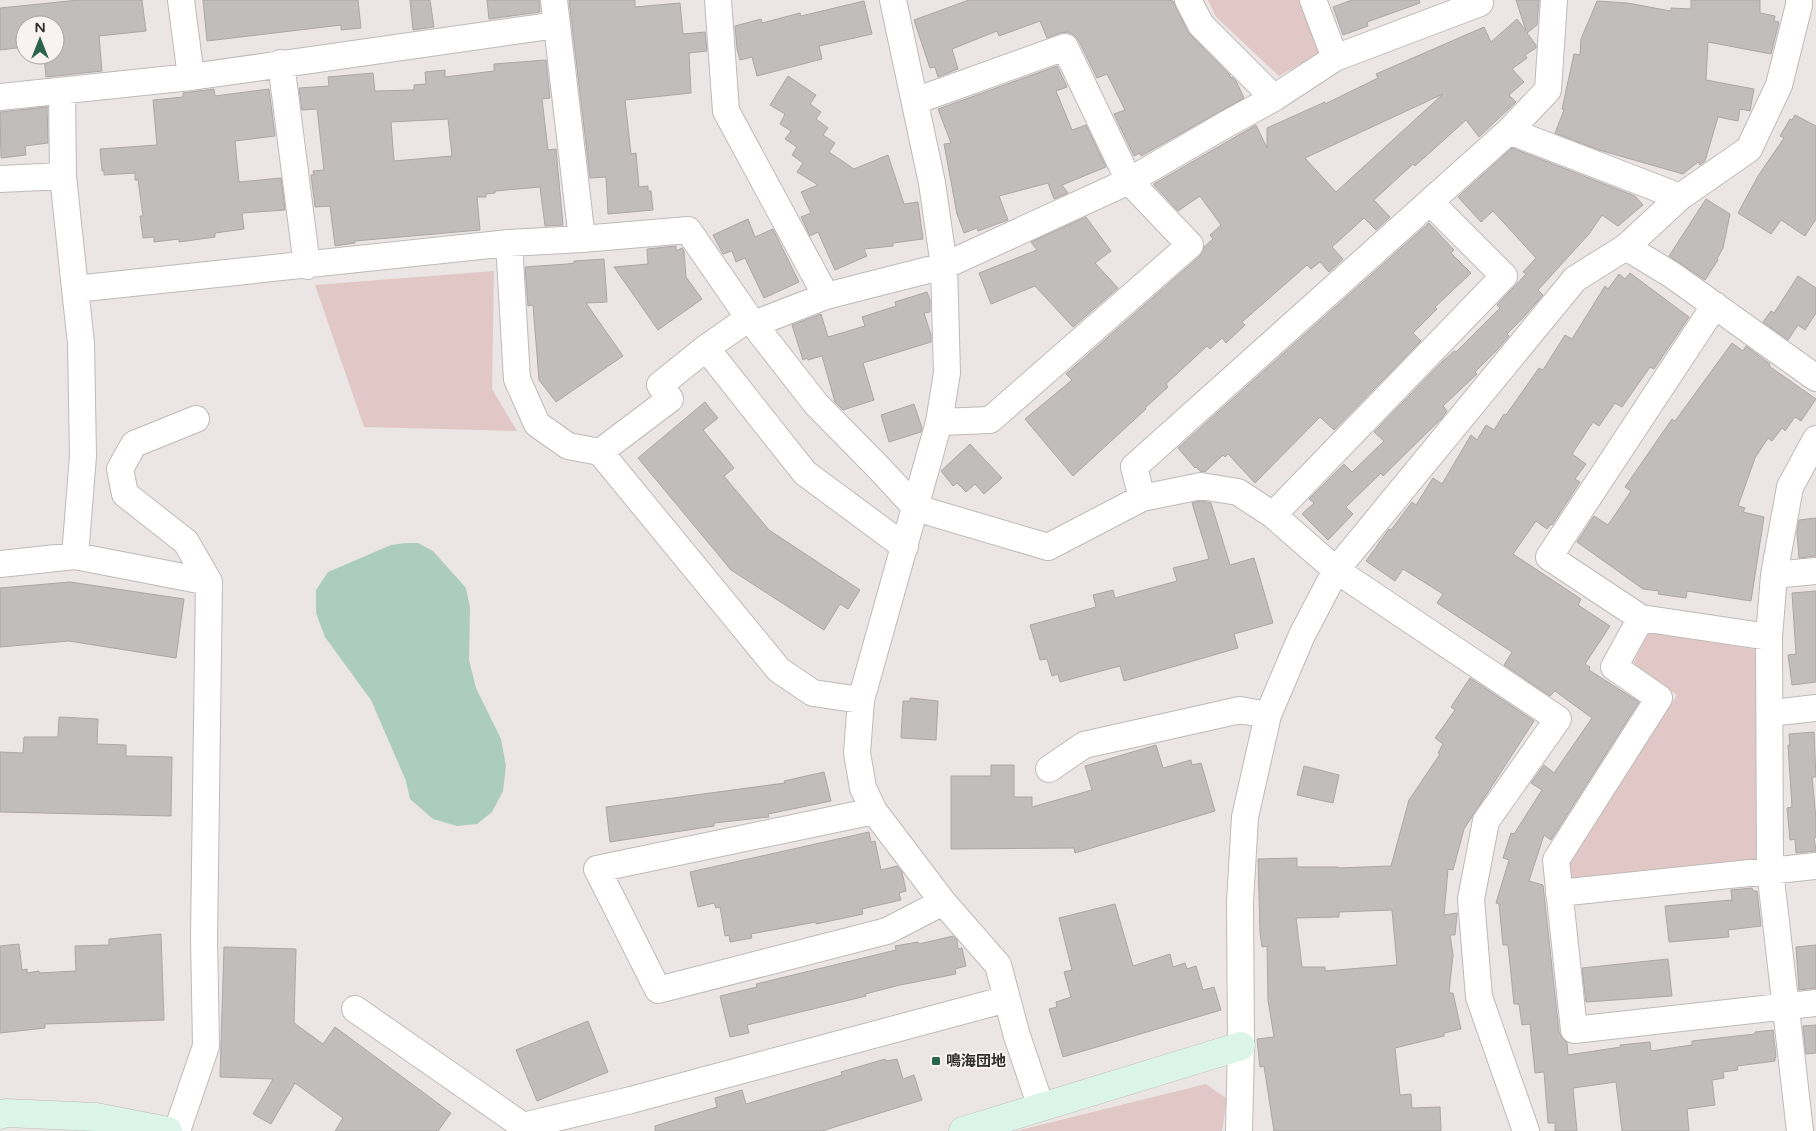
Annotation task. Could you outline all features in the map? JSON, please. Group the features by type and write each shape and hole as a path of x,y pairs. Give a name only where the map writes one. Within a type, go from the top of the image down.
{"street":[{"path":"181,0 192,77"},
{"path":"718,0 726,111 826,296"},
{"path":"1188,0 1200,25 1274,98"},
{"path":"1313,0 1334,58"},
{"path":"600,452 670,398 660,385 706,348 752,321 826,296 944,266 1128,181 1274,98 1334,58 1480,3 1479,0"},
{"path":"1142,498 1134,467 1509,131 1548,90 1554,0"},
{"path":"1239,1131 1241,1046 1240,902 1245,817 1268,715 1302,635 1336,570 1575,279 1626,247 1680,197 1749,149 1779,85 1799,0"},
{"path":"897,1 932,183 944,266 947,373 939,422 861,700 857,753 863,788 874,811 943,902 998,965 1017,1036 1041,1107"},
{"path":"0,97 192,77 281,63 555,12 582,239"},
{"path":"915,101 1066,47 1128,181 1190,245 990,420 939,422"},
{"path":"281,63 306,266"},
{"path":"62,90 63,176 81,343 83,456 75,556"},
{"path":"1509,131 1680,197"},
{"path":"0,180 63,176"},
{"path":"1273,515 1504,276 1430,202"},
{"path":"75,289 509,244 688,230 752,321 816,404 916,508 1048,547 1142,498 1200,486 1238,492 1273,515 1336,570 1558,719 1486,821 1471,899 1478,997 1526,1131"},
{"path":"509,244 517,379 537,424 568,446 600,452 779,670 813,693 861,700"},
{"path":"1626,247 1672,275 1816,378"},
{"path":"1714,306 1549,557 1641,618 1769,637"},
{"path":"706,348 805,473 905,547"},
{"path":"177,1131 206,1046 204,937 209,582 186,542 125,494 120,469 134,444 196,420"},
{"path":"1800,1131 1770,870 1771,713 1769,637 1774,574 1790,486 1816,439"},
{"path":"0,564 75,556 209,582"},
{"path":"1774,574 1816,571"},
{"path":"1641,618 1614,667 1659,698 1556,860 1574,1030 1816,1003"},
{"path":"1771,713 1816,708"},
{"path":"1049,769 1084,746 1240,710 1268,715"},
{"path":"874,811 597,869 658,990 887,931 943,902"},
{"path":"1559,893 1816,866"},
{"path":"356,1009 523,1128 1007,999"},
{"path":"963,1131 1241,1046"},
{"path":"0,1115 6,1113 96,1117 168,1131"}],"shaded area":[{"path":"1208,0 1299,0 1320,53 1279,76 1216,17"},
{"path":"494,271 492,389 517,431 364,427 315,285"},
{"path":"418,543 433,551 466,588 470,608 469,660 476,688 501,739 506,766 503,791 492,812 477,824 457,826 433,819 410,799 406,781 371,700 325,637 316,613 316,590 328,572 391,545"},
{"path":"1649,632 1760,650 1763,859 1568,881 1568,860 1677,695 1633,663"},
{"path":"1206,1084 1227,1099 1222,1131 1016,1131"}],"building":[{"path":"79,0 142,0 146,31 99,36 102,71 46,77 45,65 65,65 65,15 15,15 15,48 0,50 0,8"},
{"path":"203,0 358,0 361,28 341,30 341,25 207,41"},
{"path":"410,0 430,0 434,27 413,30"},
{"path":"487,0 539,0 540,12 489,19"},
{"path":"569,0 635,0 635,7 680,3 683,34 705,32 707,51 689,53 691,93 625,100 631,154 636,153 639,187 648,186 648,191 651,191 653,210 608,214 606,177 590,178"},
{"path":"969,0 1173,1 1188,32 1236,81 1244,98 1141,156 1140,153 1134,156 1114,114 1125,110 1107,74 1097,78 1079,41 1068,32 1047,38 1040,21 999,36 997,31 952,49 958,69 938,77 935,67 930,68 914,20"},
{"path":"1352,0 1419,0 1420,3 1367,22 1368,26 1343,35 1333,7"},
{"path":"1516,0 1539,0 1537,25 1527,33 1536,45 1536,48 1525,55 1527,58 1512,69 1524,82 1509,95 1516,102 1479,137 1466,120 1415,166 1413,164 1374,200 1390,217 1376,230 1364,218 1332,247 1343,259 1329,272 1320,262 1311,269 1307,265 1242,322 1245,325 1226,343 1222,338 1210,349 1207,346 1166,384 1168,387 1146,409 1073,476 1025,419 1072,380 1066,374 1200,256 1204,247 1213,239 1210,235 1221,225 1200,196 1178,211 1154,184 1256,125 1267,148 1267,128 1325,102 1325,104 1378,78 1376,74 1484,27 1491,42 1517,19 1526,31","holes":["1443,94 1336,192 1305,158"]},
{"path":"1691,0 1760,0 1760,13 1775,16 1774,21 1779,22 1771,54 1708,42 1706,80 1754,89 1750,111 1740,109 1738,121 1718,117 1705,161 1700,165 1698,162 1683,174 1599,150 1555,133 1564,110 1562,109 1574,54 1580,55 1581,39 1597,1 1627,3 1671,11 1671,8 1691,9"},
{"path":"864,1 872,34 819,46 822,59 757,76 752,57 740,60 735,26 761,19 762,23 800,13 801,16"},
{"path":"546,60 550,98 542,99 548,150 556,149 563,225 545,226 540,187 495,191 495,193 486,194 486,197 477,197 480,230 355,241 355,243 335,246 330,206 315,207 311,175 314,175 313,171 324,170 317,109 302,110 299,88 329,86 328,77 373,73 375,91 414,90 414,85 426,84 425,72 445,70 445,77 494,71 494,64","holes":["448,119 452,156 394,161 391,122"]},
{"path":"1057,66 1067,87 1056,91 1072,130 1086,125 1106,167 1062,185 1068,193 1054,199 1048,183 999,196 1008,220 978,231 977,228 964,233 957,214 944,144 951,143 938,109"},
{"path":"788,76 816,95 810,104 821,112 816,119 828,128 823,135 835,143 829,152 854,169 888,155 904,204 918,202 923,239 893,243 893,246 864,249 867,256 835,270 818,232 810,236 801,217 811,213 801,192 818,185 797,172 803,163 792,155 797,147 785,139 791,131 780,124 785,114 770,105"},
{"path":"214,89 215,96 269,89 275,136 235,141 239,182 281,178 285,210 242,213 244,229 215,233 215,237 179,242 179,239 154,242 154,237 143,238 140,216 143,216 138,180 135,180 135,173 104,175 100,149 157,145 153,100 183,97 183,93"},
{"path":"47,107 48,143 25,146 26,155 1,158 0,112"},
{"path":"1795,115 1816,126 1816,219 1805,236 1781,220 1771,234 1738,213 1758,176 1784,138 1780,136 1790,119 1792,120"},
{"path":"1512,148 1635,196 1643,205 1618,226 1602,215 1589,234 1538,290 1543,295 1507,334 1509,336 1475,372 1477,374 1443,406 1447,411 1442,418 1383,476 1381,473 1346,507 1353,514 1328,540 1302,514 1314,503 1309,499 1344,464 1352,472 1384,441 1374,432 1442,362 1454,351 1456,352 1500,308 1497,305 1526,274 1523,272 1536,258 1493,211 1481,222 1458,197"},
{"path":"1706,199 1730,214 1723,248 1718,260 1705,280 1669,256"},
{"path":"1086,217 1111,251 1095,263 1118,288 1073,327 1035,286 991,304 979,273 1037,250 1031,242"},
{"path":"748,219 755,237 773,229 799,282 764,298 745,258 736,262 732,251 723,254 713,235"},
{"path":"1429,223 1454,250 1451,253 1471,273 1435,307 1437,309 1413,333 1421,341 1334,430 1320,417 1255,483 1228,454 1225,457 1223,455 1205,472 1195,468 1178,448"},
{"path":"676,246 676,251 682,248 684,251 686,277 702,299 658,330 614,267 648,264 647,249"},
{"path":"604,259 607,302 586,303 623,356 556,402 539,380 533,305 528,306 525,267"},
{"path":"1630,273 1689,317 1654,369 1650,367 1622,407 1615,403 1599,426 1593,422 1572,454 1586,464 1575,479 1580,482 1552,525 1547,529 1536,521 1513,554 1581,599 1578,605 1610,626 1585,664 1590,667 1589,670 1639,702 1551,840 1544,835 1529,881 1543,885 1559,1032 1567,1043 1568,1055 1621,1047 1620,1045 1650,1042 1651,1051 1692,1045 1692,1041 1755,1034 1755,1032 1773,1030 1776,1057 1775,1061 1737,1066 1738,1070 1723,1072 1724,1078 1712,1080 1715,1105 1687,1109 1689,1131 1622,1131 1616,1082 1573,1088 1577,1131 1555,1131 1555,1123 1548,1123 1544,1072 1535,1073 1530,1024 1522,1025 1519,1004 1514,1004 1508,945 1503,945 1499,904 1496,903 1509,860 1503,858 1511,833 1514,834 1542,790 1531,783 1544,765 1554,773 1592,718 1555,691 1550,696 1504,665 1512,652 1437,603 1443,594 1403,569 1395,581 1366,561 1389,529 1391,530 1412,502 1416,505 1433,478 1442,484 1471,435 1477,440 1486,425 1494,430 1539,368 1543,370 1565,335 1572,339 1605,286 1608,289 1619,274 1625,279"},
{"path":"1798,276 1816,288 1816,313 1805,330 1798,325 1788,340 1763,322 1771,311 1774,313"},
{"path":"927,292 930,300 930,312 924,313 931,335 931,342 863,363 874,400 843,410 835,402 822,356 803,360 792,325 821,314 828,337 865,326 862,317 896,306 895,302"},
{"path":"1732,343 1743,351 1746,346 1770,364 1769,366 1816,399 1801,421 1795,417 1785,431 1782,428 1772,441 1768,438 1755,458 1738,506 1745,508 1743,512 1764,517 1751,601 1687,591 1686,598 1658,594 1659,591 1643,589 1577,542 1594,516 1608,525 1631,491 1625,487 1672,419 1675,421"},
{"path":"705,402 718,418 703,430 734,468 724,476 769,530 860,590 848,609 840,604 824,630 731,570 638,458"},
{"path":"914,404 922,428 921,432 889,442 881,415"},
{"path":"970,444 1002,478 984,494 975,484 966,492 957,483 953,486 941,471"},
{"path":"1201,501 1211,503 1230,565 1254,558 1273,623 1234,634 1238,648 1124,681 1120,666 1060,682 1058,674 1052,676 1047,659 1040,660 1030,625 1096,607 1093,595 1113,590 1115,598 1177,581 1173,568 1209,559 1192,503"},
{"path":"1816,518 1816,556 1799,558 1797,533 1799,520"},
{"path":"70,582 184,599 176,658 69,641 0,647 0,588"},
{"path":"1816,591 1816,682 1792,685 1788,655 1796,654 1792,593"},
{"path":"1470,678 1534,721 1464,829 1453,870 1448,869 1444,915 1457,913 1455,935 1450,935 1453,955 1449,993 1453,993 1461,1029 1444,1033 1444,1036 1395,1048 1400,1095 1411,1094 1412,1108 1440,1107 1441,1131 1274,1131 1264,1066 1260,1067 1257,1039 1274,1037 1268,1000 1267,946 1262,947 1260,933 1258,859 1297,858 1297,867 1391,866 1409,800 1440,754 1438,753 1443,744 1435,738 1455,710 1451,707","holes":["1392,910 1397,965 1325,971 1325,967 1302,967 1296,918 1339,917 1339,912"]},
{"path":"910,698 938,701 936,740 901,738 903,701 910,701"},
{"path":"59,717 98,719 97,744 126,745 126,756 172,757 171,816 0,812 0,752 23,753 24,737 58,737"},
{"path":"1814,732 1816,777 1812,777 1816,818 1816,837 1814,838 1816,851 1796,853 1795,839 1790,840 1787,808 1792,807 1789,734"},
{"path":"1156,745 1163,768 1191,760 1192,765 1201,763 1215,811 1075,853 1074,848 951,849 951,776 991,776 991,765 1014,765 1014,797 1032,797 1032,807 1092,790 1085,766"},
{"path":"1304,766 1339,775 1333,803 1297,795"},
{"path":"824,772 831,801 768,814 769,817 714,823 714,826 610,842 606,807 785,783 784,781"},
{"path":"869,832 871,842 875,841 881,870 897,866 902,872 906,891 899,893 901,900 862,909 863,914 816,924 816,922 751,934 752,938 730,942 729,935 725,936 720,907 716,908 714,903 698,907 690,872"},
{"path":"1752,888 1753,891 1757,891 1761,926 1728,930 1729,937 1669,942 1665,906 1732,900 1731,890"},
{"path":"1115,904 1133,966 1170,954 1173,967 1185,963 1187,969 1196,966 1203,990 1214,987 1221,1010 1063,1057 1049,1009 1057,1007 1056,1002 1071,997 1064,972 1072,970 1059,918"},
{"path":"161,934 164,1020 45,1024 45,1028 0,1033 0,946 19,944 22,970 27,969 27,973 39,971 39,973 76,971 75,946 109,945 109,939"},
{"path":"953,936 957,940 958,949 962,948 966,966 955,969 956,974 900,985 865,994 866,996 747,1025 749,1033 730,1037 720,996 757,987 756,984 896,950 895,946 918,942 919,944"},
{"path":"1816,945 1816,988 1799,990 1796,947"},
{"path":"224,947 296,949 294,1023 323,1044 335,1027 451,1113 438,1131 335,1131 343,1118 295,1083 271,1124 253,1114 273,1079 220,1077"},
{"path":"1668,959 1672,996 1586,1002 1582,968"},
{"path":"588,1021 608,1072 537,1101 516,1050"},
{"path":"1816,1025 1816,1053 1806,1054 1803,1026"},
{"path":"885,1059 886,1061 897,1059 903,1079 914,1075 922,1100 822,1131 655,1131 655,1126 717,1107 715,1098 742,1090 746,1104 842,1075 841,1072"}],"place":[{"name":"鳴海団地","path":"936,1061"}]}
